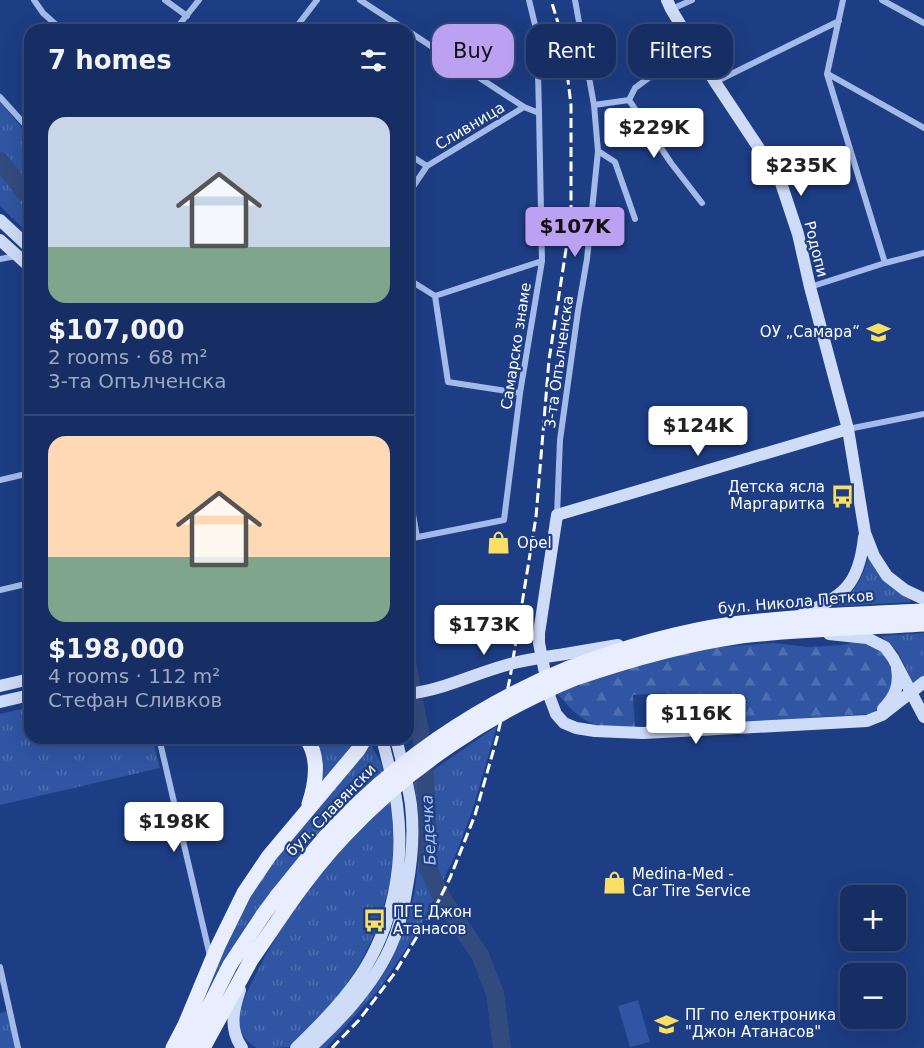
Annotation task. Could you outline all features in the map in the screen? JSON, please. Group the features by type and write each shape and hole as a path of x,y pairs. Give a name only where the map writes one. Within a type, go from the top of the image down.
{"main road":[{"name":"бул. Никола Петков","path":"569,667 640,657 797,625 924,611"},
{"name":"бул. Никола Петков","path":"569,667 655,639 731,624 924,624"},
{"name":"бул. Славянски","path":"203,1048 283,899 308,858 344,818 374,789 446,733 500,700 569,667"},
{"path":"307,809 316,772 310,744"},
{"path":"173,1048 244,894 269,856 362,744"},
{"name":"бул. Славянски","path":"188,1048 230,965 263,915 283,899"}],"street":[{"path":"34,0 43,13 55,24"},
{"path":"165,0 187,16"},
{"path":"181,24 199,0"},
{"path":"299,24 317,0"},
{"path":"360,0 396,24"},
{"name":"Самарско знаме","path":"417,537 504,520 520,393 542,261 537,33 529,0"},
{"name":"3-та Опълченска","path":"557,515 560,440 587,259 598,151 594,105 575,0"},
{"path":"669,5 692,0"},
{"path":"843,0 827,74 885,263"},
{"path":"882,0 924,23"},
{"name":"Родопи","path":"669,5 680,24"},
{"path":"715,82 839,21"},
{"path":"414,36 524,107 539,113"},
{"path":"827,74 924,128"},
{"path":"629,100 635,88 648,78"},
{"name":"Родопи","path":"713,78 780,180 798,234 848,429 865,533 874,556 887,576 904,590 924,599"},
{"path":"0,97 24,123"},
{"path":"594,105 629,100"},
{"path":"629,100 671,163 702,203"},
{"name":"Сливница","path":"414,185 427,166 524,107"},
{"path":"598,151 615,162 635,219"},
{"path":"414,158 427,166"},
{"path":"0,220 24,242"},
{"path":"0,240 24,262"},
{"path":"810,287 924,253"},
{"path":"0,259 16,256"},
{"path":"435,296 542,261"},
{"path":"414,283 435,296 448,382 520,393"},
{"path":"924,414 848,429 557,515 539,643 550,698 556,714 564,723 576,728 595,731 643,733 867,722 878,718 924,682"},
{"path":"0,480 24,474"},
{"path":"414,520 417,537 414,538"},
{"name":"Родопи","path":"797,625 850,585 860,563 865,533"},
{"path":"0,590 24,584"},
{"path":"797,625 873,640 885,647 897,664 924,717"},
{"path":"414,693 452,684 511,663 569,667"},
{"path":"852,723 875,714 893,698 898,681 897,664"},
{"path":"0,686 24,680"},
{"path":"0,702 24,696"},
{"path":"160,744 212,963"},
{"path":"378,744 386,754"},
{"path":"296,1048 319,1026 360,975 381,936 390,909 398,870 399,839 397,802 384,744"},
{"path":"310,1048 364,991 390,948 399,926 409,879 412,849 411,807 397,744"},
{"path":"242,1048 233,1030 233,1019 235,1005 251,960"},
{"path":"0,967 18,1048"}],"green space":[{"path":"0,102 24,130 24,229 0,206"},
{"path":"869,556 910,598 911,602 837,606 858,583"},
{"path":"924,633 924,676 913,683 898,652 881,636"},
{"path":"859,641 879,649 889,661 894,675 893,686 884,702 878,709 868,714 672,727 667,693 633,695 635,729 614,728 588,722 575,713 557,694 598,677 646,662 716,647 773,643 808,647 842,645"},
{"path":"24,708 24,744 154,744 160,768 0,805 0,714"},
{"path":"497,726 474,805 457,852 419,929 380,988 326,1048 316,1048 365,999 389,965 405,928 414,895 419,856 420,818 414,783"},
{"path":"313,744 357,744 322,787"},
{"path":"371,744 384,772 349,804 177,1048 249,895 265,871"},
{"path":"391,801 393,851 391,874 380,920 360,963 333,1002 296,1042 289,1047 257,1048 241,1032 239,1022 247,992 267,953 288,917 326,867 358,831"},
{"path":"638,1000 650,1042 630,1047 618,1006"},
{"path":"7,1011 16,1048 0,1048 0,1013"}],"waterway":[{"name":"Бедечка","path":"0,161 24,191"},
{"name":"Бедечка","path":"414,700 424,752 428,868 442,898 480,955 495,993 502,1048"}],"railway":[{"path":"332,1048 359,1020 394,974 437,904 450,878 475,815 497,738 510,678 536,517 549,360 571,217 571,105 563,39 551,0"}],"place":[{"name":"ОУ „Самара“","path":"878,332"},
{"name":"Детска ясла Маргаритка","path":"843,496"},
{"name":"Opel","path":"499,543"},
{"name":"Medina-Med - Car Tire Service","path":"614,883"},
{"name":"ПГЕ Джон Атанасов","path":"375,921"},
{"name":"ПГ по електроника \"Джон Атанасов\"","path":"667,1024"}]}
